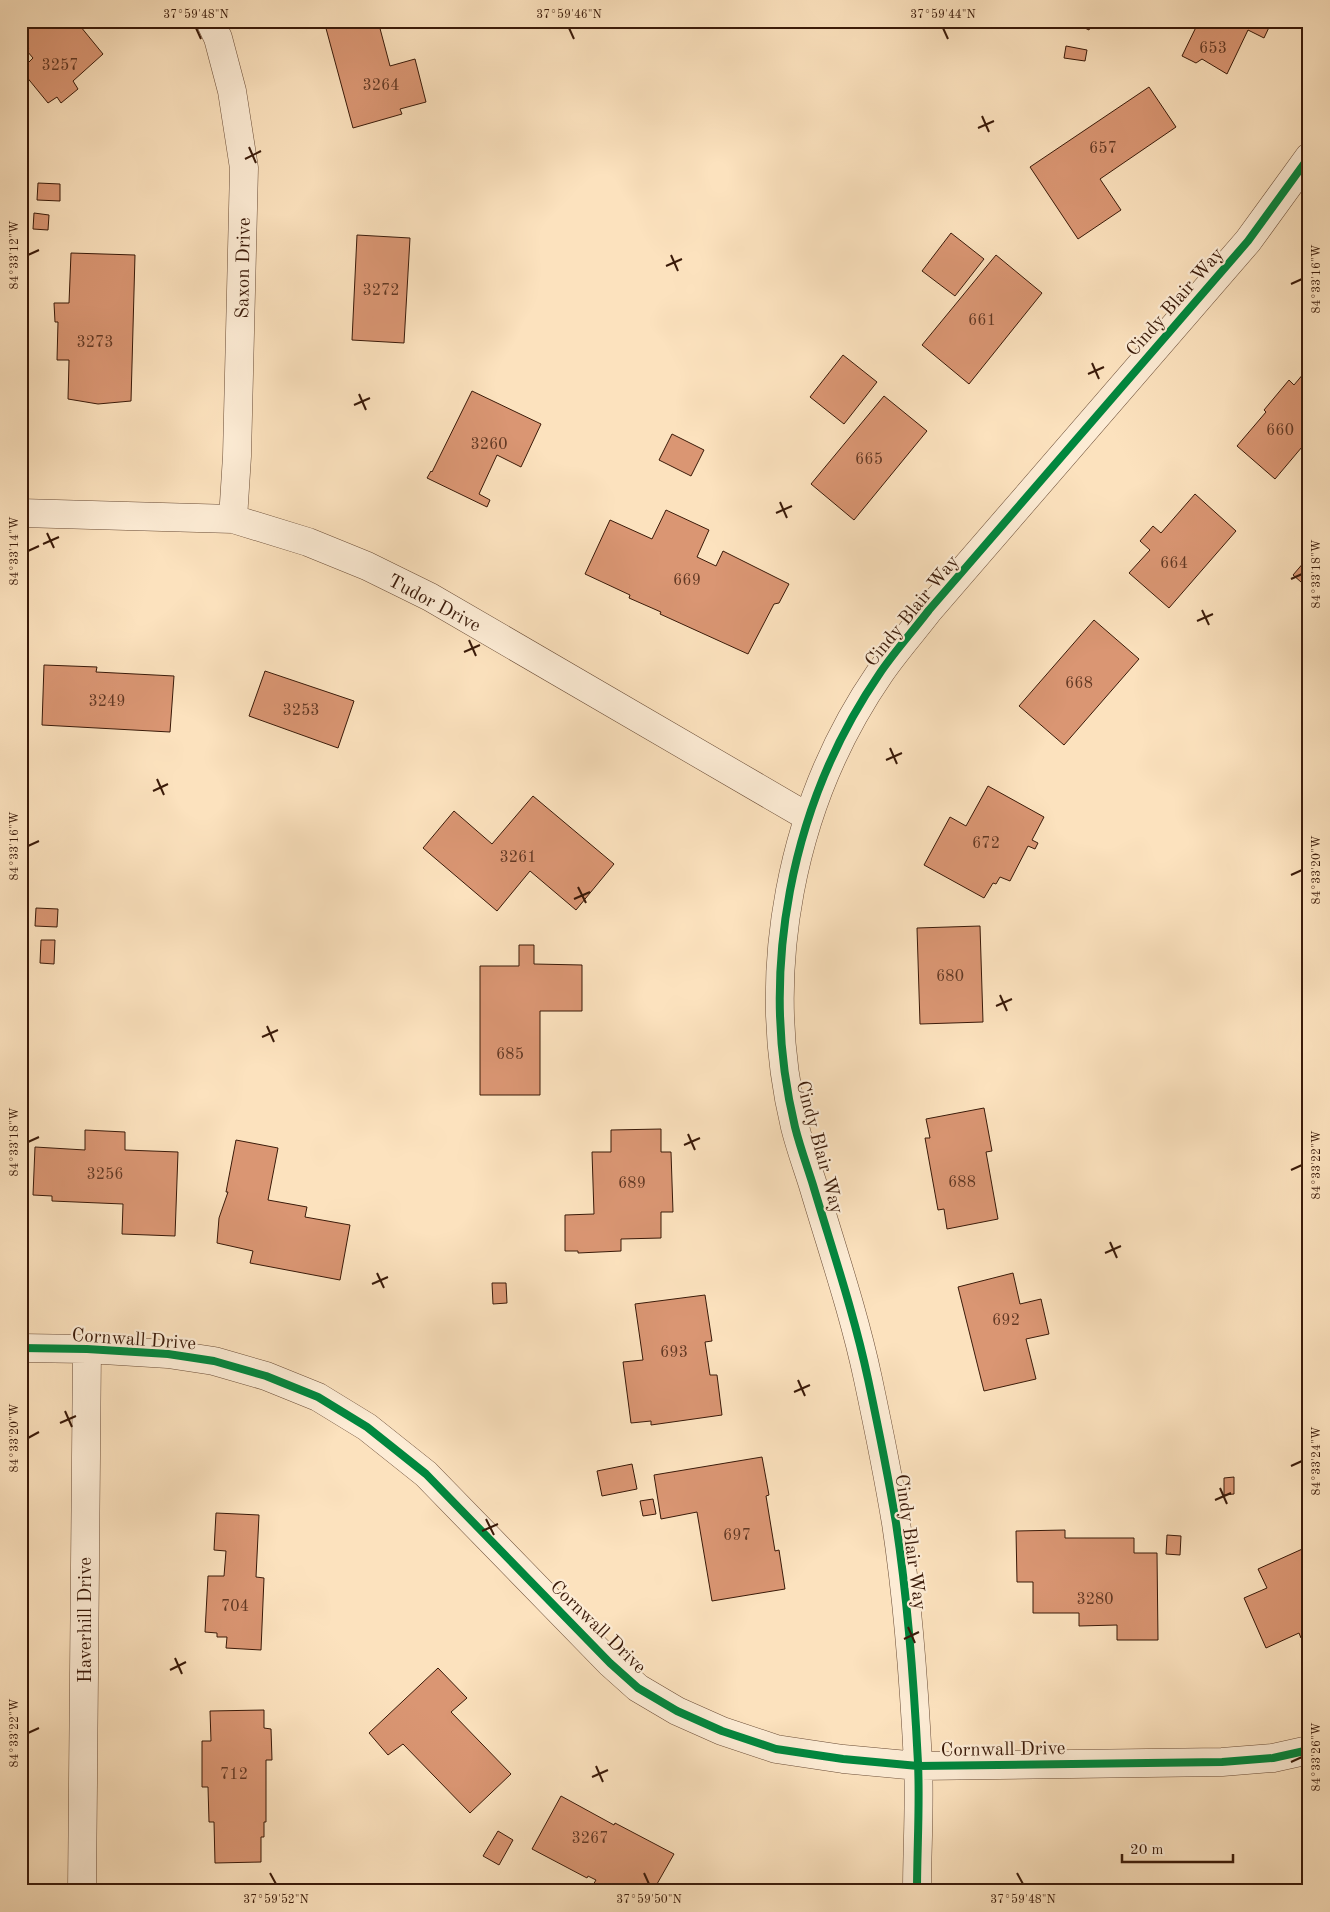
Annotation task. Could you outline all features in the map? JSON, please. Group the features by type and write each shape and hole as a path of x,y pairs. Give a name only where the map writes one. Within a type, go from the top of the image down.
{"street":[{"name":"Saxon Drive","path":"210,21 218,38 232,91 244,168 237,456 233,519"},
{"name":"Cindy Blair Way","path":"917,1891 918,1766 907,1615 896,1523 867,1376 851,1313 796,1130 786,1083 780,1031 780,982 790,888 808,817 827,769 851,722 880,673 929,610 1248,241 1309,157"},
{"name":"Tudor Drive","path":"21,514 233,519 308,542 367,566 430,597 808,817"},
{"name":"Cornwall Drive","path":"21,1348 87,1349 168,1354 214,1361 266,1376 318,1397 367,1427 426,1474 610,1663 638,1688 677,1711 722,1731 776,1749 918,1766 1222,1762 1273,1758 1309,1750"},
{"name":"Haverhill Drive","path":"82,1891 87,1349"}],"building":[{"path":"21,21 76,21 103,54 73,81 78,89 61,103 57,97 48,103 21,70 33,58 27,51 29,49 21,40"},
{"path":"324,21 378,21 390,66 415,59 426,102 400,109 402,114 353,128"},
{"path":"1070,21 1093,21 1089,30"},
{"path":"1199,21 1272,21 1264,38 1248,30 1227,74 1202,59 1196,63 1182,56"},
{"path":"1066,46 1087,50 1085,61 1064,58"},
{"path":"1149,87 1176,127 1100,179 1121,210 1078,239 1030,167"},
{"path":"38,183 60,184 60,201 37,200"},
{"path":"34,213 49,215 48,230 33,229"},
{"path":"951,233 984,259 955,296 922,271"},
{"path":"357,235 410,238 404,343 352,340"},
{"path":"71,253 135,255 131,401 98,404 68,399 69,360 57,360 58,322 55,322 54,303 69,303"},
{"path":"996,255 1042,293 969,384 922,345"},
{"path":"843,355 877,382 844,424 810,397"},
{"path":"1309,367 1309,453 1302,447 1275,479 1237,446 1266,412 1264,410 1289,380 1294,385"},
{"path":"472,391 541,424 521,467 497,455 479,494 490,500 487,507 427,478 432,472"},
{"path":"884,396 927,431 854,520 811,484"},
{"path":"672,434 704,450 691,476 659,460"},
{"path":"1195,494 1236,531 1169,608 1129,573 1150,550 1140,541 1153,526 1161,533"},
{"path":"666,510 709,530 697,557 716,566 723,551 789,584 779,603 774,604 748,654 660,614 661,612 629,598 630,595 585,574 610,520 652,539"},
{"path":"1305,561 1309,565 1309,589 1293,575"},
{"path":"1094,620 1139,659 1064,745 1019,706"},
{"path":"44,665 97,667 96,672 174,676 170,732 42,725"},
{"path":"265,671 354,701 338,748 249,716"},
{"path":"988,786 1044,817 1032,840 1038,843 1035,849 1028,846 1010,881 1000,877 996,884 993,883 984,898 924,865 950,817 966,826"},
{"path":"533,796 614,864 576,910 530,871 497,911 423,848 454,811 492,844"},
{"path":"36,908 58,909 57,927 35,926"},
{"path":"980,926 983,1022 920,1024 917,928"},
{"path":"41,940 55,940 54,964 40,963"},
{"path":"519,945 534,945 534,964 582,965 582,1011 540,1011 540,1095 480,1095 480,966 519,966"},
{"path":"984,1108 992,1151 986,1152 998,1219 947,1229 944,1209 938,1210 925,1138 930,1138 926,1119"},
{"path":"661,1129 661,1152 671,1152 673,1212 661,1212 661,1238 621,1239 621,1251 578,1253 578,1251 565,1251 565,1215 594,1214 592,1152 611,1152 611,1130"},
{"path":"85,1130 125,1132 125,1150 178,1152 175,1236 122,1234 123,1204 52,1201 52,1196 33,1195 35,1147 85,1150"},
{"path":"236,1140 278,1148 268,1200 307,1207 305,1217 350,1225 340,1280 250,1263 253,1251 217,1243 219,1218 228,1192 226,1192"},
{"path":"1013,1273 1020,1304 1041,1299 1049,1334 1026,1339 1036,1379 984,1391 958,1287"},
{"path":"492,1283 506,1283 507,1303 493,1304"},
{"path":"705,1295 712,1341 705,1342 710,1375 717,1375 722,1415 651,1425 651,1421 631,1423 623,1362 643,1360 635,1304"},
{"path":"762,1457 769,1495 766,1496 775,1551 779,1550 785,1589 712,1601 697,1512 661,1519 654,1475"},
{"path":"632,1464 637,1489 602,1496 597,1471"},
{"path":"1234,1477 1234,1494 1224,1495 1224,1478"},
{"path":"653,1499 656,1514 643,1516 640,1501"},
{"path":"216,1513 259,1515 256,1577 264,1578 261,1650 226,1648 227,1637 217,1637 217,1633 205,1632 208,1576 224,1576 226,1551 214,1550"},
{"path":"1065,1530 1065,1538 1134,1538 1134,1553 1157,1553 1158,1640 1117,1640 1117,1625 1079,1626 1079,1613 1033,1613 1033,1582 1017,1582 1016,1531"},
{"path":"1167,1535 1181,1536 1180,1555 1166,1554"},
{"path":"1309,1546 1309,1634 1301,1638 1299,1633 1266,1648 1244,1598 1267,1588 1258,1569"},
{"path":"438,1668 467,1698 451,1712 511,1774 470,1813 403,1744 388,1755 369,1733"},
{"path":"264,1710 264,1728 271,1729 272,1760 266,1760 266,1822 264,1822 264,1837 261,1837 261,1862 215,1863 214,1822 209,1822 208,1787 202,1787 202,1741 211,1741 210,1711"},
{"path":"561,1796 614,1825 615,1823 674,1854 653,1891 617,1891 606,1885 603,1890 593,1885 596,1880 588,1876 587,1878 532,1849"},
{"path":"498,1831 513,1840 499,1865 483,1856"},
{"path":"1034,1887 1081,1888 1081,1891 1034,1891"}],"cycle path":[{"path":"917,1891 918,1763 907,1613 896,1523 862,1354 795,1127 784,1069 780,1010 782,950 790,891 804,834 824,778 849,724 880,673 929,610 1248,241 1309,157"},
{"path":"21,1348 87,1349 168,1354 214,1361 266,1376 318,1397 367,1427 426,1474 610,1663 638,1688 677,1711 722,1731 776,1749 843,1759 918,1766 1222,1762 1273,1758 1309,1750"}]}
